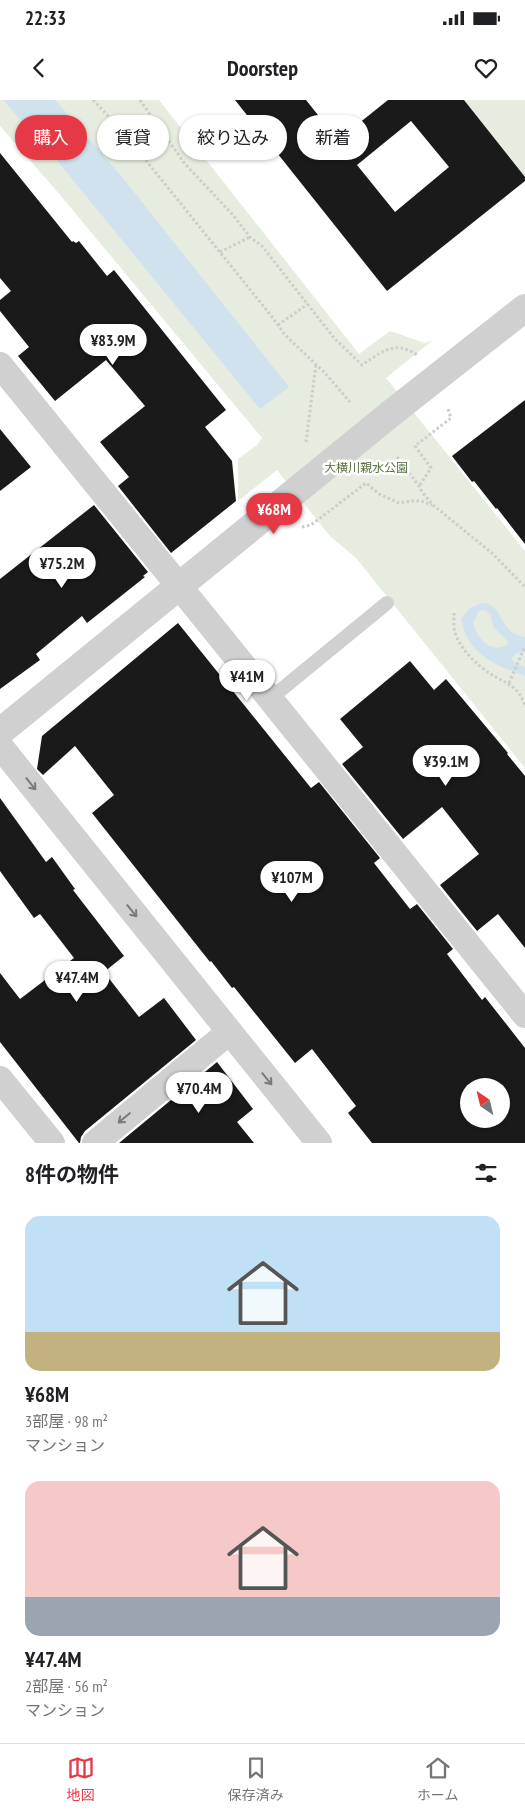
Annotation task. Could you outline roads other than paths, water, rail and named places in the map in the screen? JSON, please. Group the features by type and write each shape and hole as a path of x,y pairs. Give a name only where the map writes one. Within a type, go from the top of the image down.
{"street":[{"path":"0,732 394,410 525,308"},
{"path":"0,365 271,698 525,1015"},
{"path":"0,746 319,1143"},
{"path":"95,1143 229,1032"},
{"path":"0,1080 52,1143"}],"lane":[{"path":"271,698 386,603"}],"water":[{"path":"3,100 55,100 68,115 16,115"},
{"path":"87,137 97,148 97,160 107,160 122,177 289,387 260,409 57,160 87,160"},
{"path":"482,603 490,605 510,630 525,637 525,653 517,654 512,660 515,664 525,667 525,676 493,662 476,650 464,631 461,619 470,608","holes":["485,610 491,615 494,628 508,642 507,645 495,648 481,639 478,634 473,623 479,611"]}],"park label":[{"name":"大横川親水公園","path":"366,467"}]}
